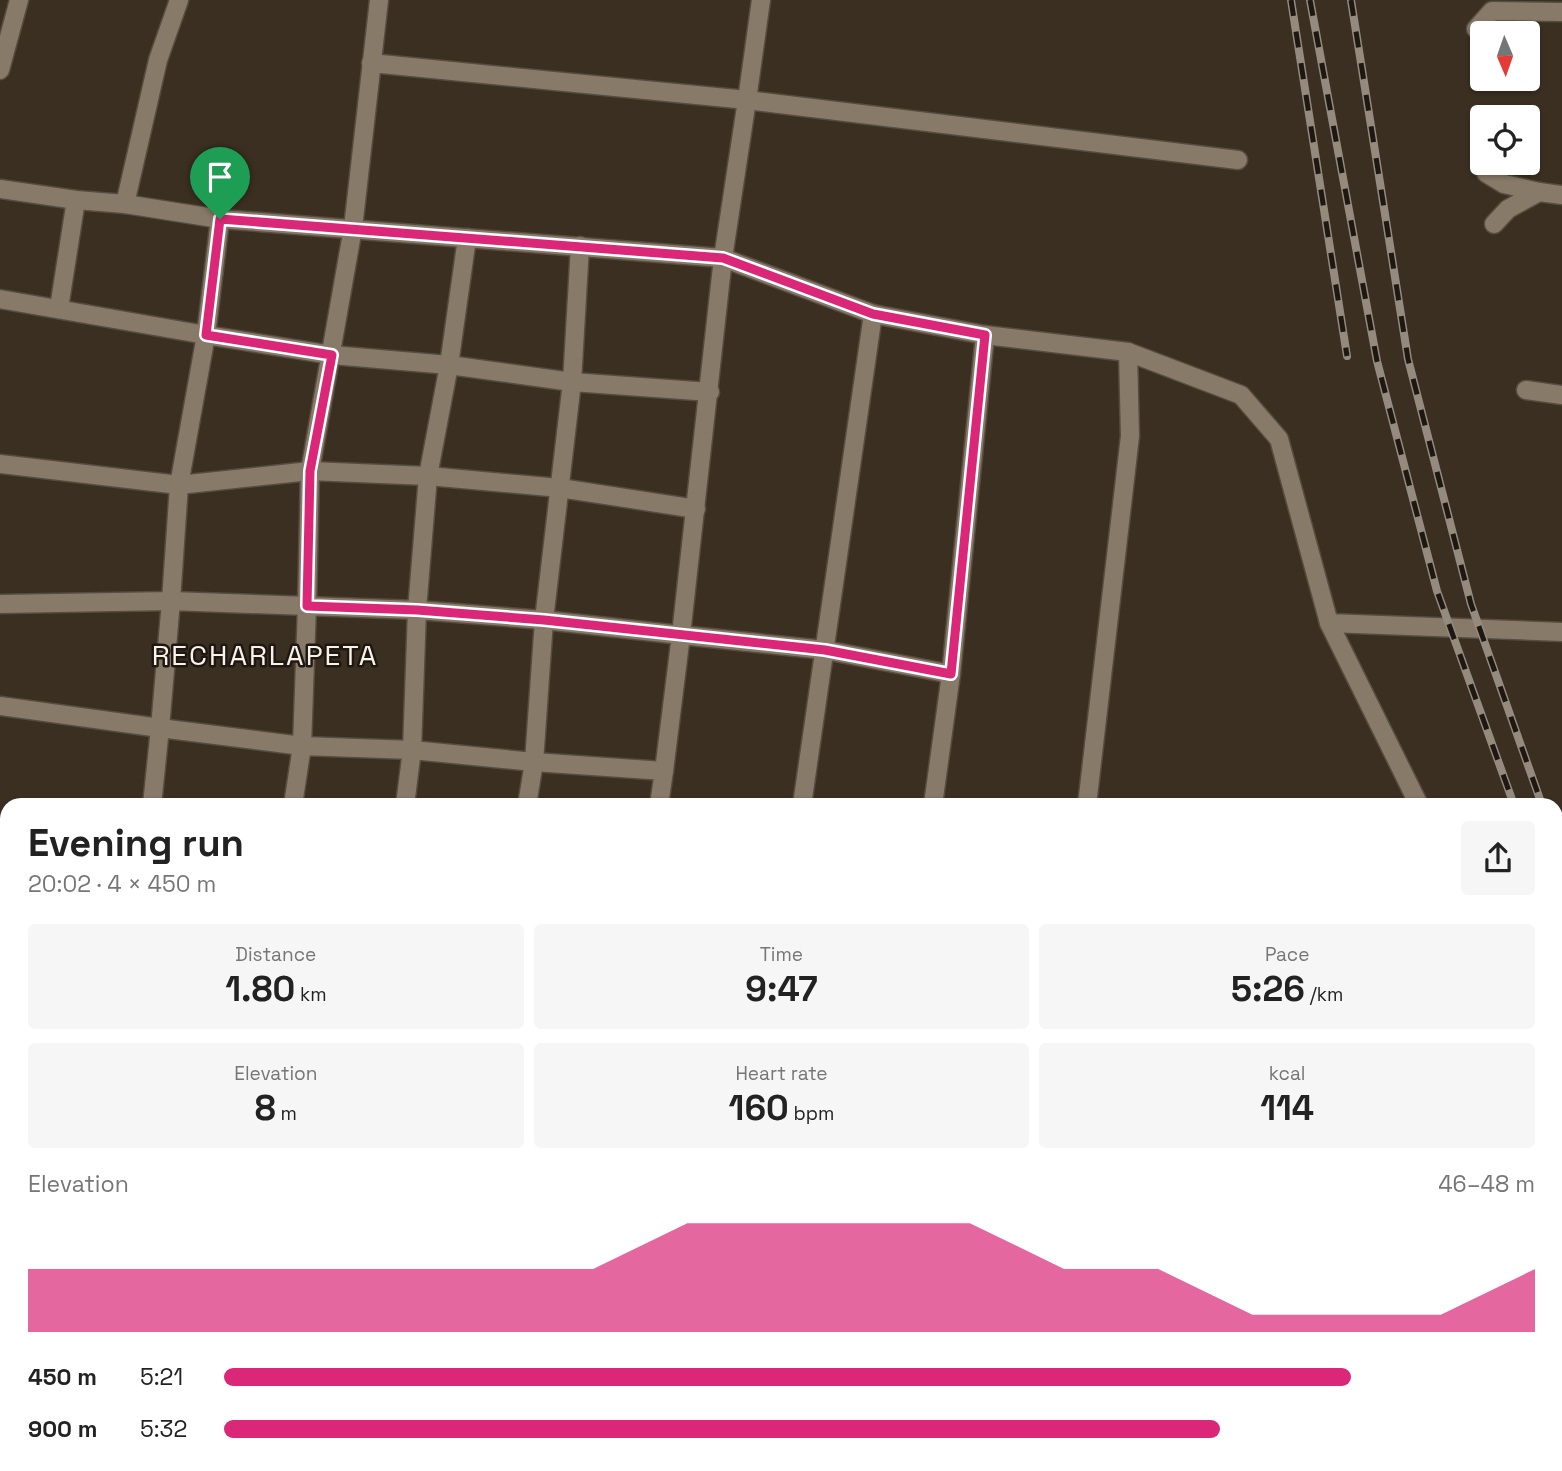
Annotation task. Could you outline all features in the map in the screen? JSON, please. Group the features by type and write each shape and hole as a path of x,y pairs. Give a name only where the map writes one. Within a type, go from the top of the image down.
{"street":[{"path":"0,70 19,0"},
{"path":"125,204 158,60 179,0"},
{"path":"294,798 303,746 310,471 353,228 379,0"},
{"path":"660,798 696,509 723,258 761,0"},
{"path":"1483,21 1492,11 1562,12"},
{"path":"371,63 747,100 1238,160"},
{"path":"1489,175 1504,184 1562,195"},
{"path":"0,189 220,219 723,258 873,314 985,335 1128,352 1241,396 1279,439 1329,623 1416,798"},
{"path":"1494,224 1508,209 1539,192"},
{"path":"59,308 76,200"},
{"path":"153,798 171,601 178,485 206,335 220,219"},
{"path":"406,798 412,750 417,610 428,477 449,365 467,238"},
{"path":"528,798 534,762 544,620 572,382 580,246"},
{"path":"0,299 332,355 449,365 572,382 709,392"},
{"path":"803,798 873,314"},
{"path":"934,798 951,674 985,335"},
{"path":"1088,798 1130,436 1128,352"},
{"path":"1526,390 1562,395"},
{"path":"0,464 178,485 310,471 428,477 560,488 696,509"},
{"path":"0,604 171,601 417,610 544,620 825,650 951,674"},
{"path":"1329,623 1562,632"},
{"path":"0,706 303,746 412,750 664,771"}],"railway":[{"path":"1291,0 1347,356"},
{"path":"1310,0 1377,361 1437,591 1511,798"},
{"path":"1351,0 1408,359 1471,604 1540,798"}],"district":[{"name":"RECHARLAPETA","path":"265,655"}],"route":[{"path":"220,219 723,258 873,314 985,335 951,674 825,650 544,620 417,610 307,606 310,471 332,355 206,335 220,219"}]}
